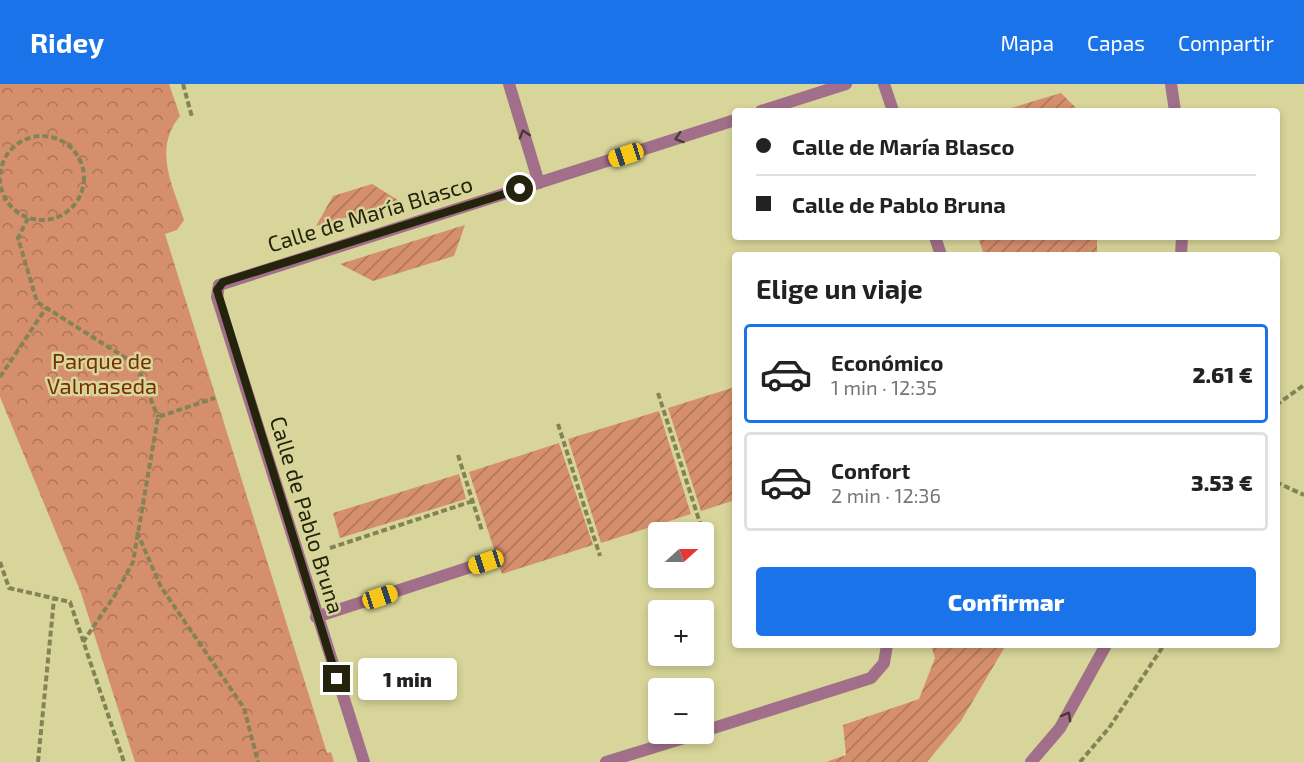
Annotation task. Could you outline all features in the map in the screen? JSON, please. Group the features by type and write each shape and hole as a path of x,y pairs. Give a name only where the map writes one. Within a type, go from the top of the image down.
{"street":[{"path":"509,84 539,183"},
{"path":"770,108 846,84"},
{"path":"884,84 892,108"},
{"path":"1171,84 1175,108"},
{"name":"Calle de María Blasco","path":"223,282 732,121"},
{"name":"Calle de Pablo Bruna","path":"223,282 217,290 217,297 316,617 364,762"},
{"path":"316,617 486,562"},
{"path":"714,728 871,678 885,663 886,648"},
{"path":"1031,762 1060,728 1104,648"},
{"path":"606,762 664,744"}],"path":[{"path":"183,84 192,117"},
{"path":"37,136 51,136 64,142 75,151 82,162 83,190 77,202 67,213 55,219 41,221 28,218 16,211 6,200 1,188 0,173 4,160 12,148 24,140 37,136"},
{"path":"28,218 18,238 37,302 137,364 158,417 133,562 115,595 83,642"},
{"path":"0,377 46,308"},
{"path":"1280,402 1304,385"},
{"path":"658,393 700,522"},
{"path":"158,417 222,396"},
{"path":"558,424 600,556"},
{"path":"458,455 485,541"},
{"path":"1280,484 1304,495"},
{"path":"330,548 473,501"},
{"path":"137,531 161,587 244,708 258,762"},
{"path":"0,562 9,588 70,602 124,762"},
{"path":"38,762 54,599"},
{"path":"1080,762 1109,728 1162,648"}],"green space":[{"name":"Parque de Valmaseda","path":"0,84 169,84 180,116 172,128 168,141 167,167 184,220 177,230 165,234 327,753 331,752 334,762 135,762 81,593 0,397"},
{"path":"1061,93 1076,108 1011,108"},
{"path":"372,184 401,202 316,226 333,196"},
{"path":"465,225 454,256 373,281 340,264"},
{"path":"979,240 1097,240 1097,252 983,252"},
{"path":"732,388 732,501 701,511 668,408"},
{"path":"659,411 691,514 666,522 648,522 648,528 601,543 568,439"},
{"path":"559,443 593,545 502,574 469,472"},
{"path":"459,474 466,499 340,538 333,513"},
{"path":"932,648 1004,648 961,721 927,762 826,762 846,755 843,725 919,699 935,658"}],"route":[{"path":"337,679 217,297 217,290 223,282 520,189"}]}
